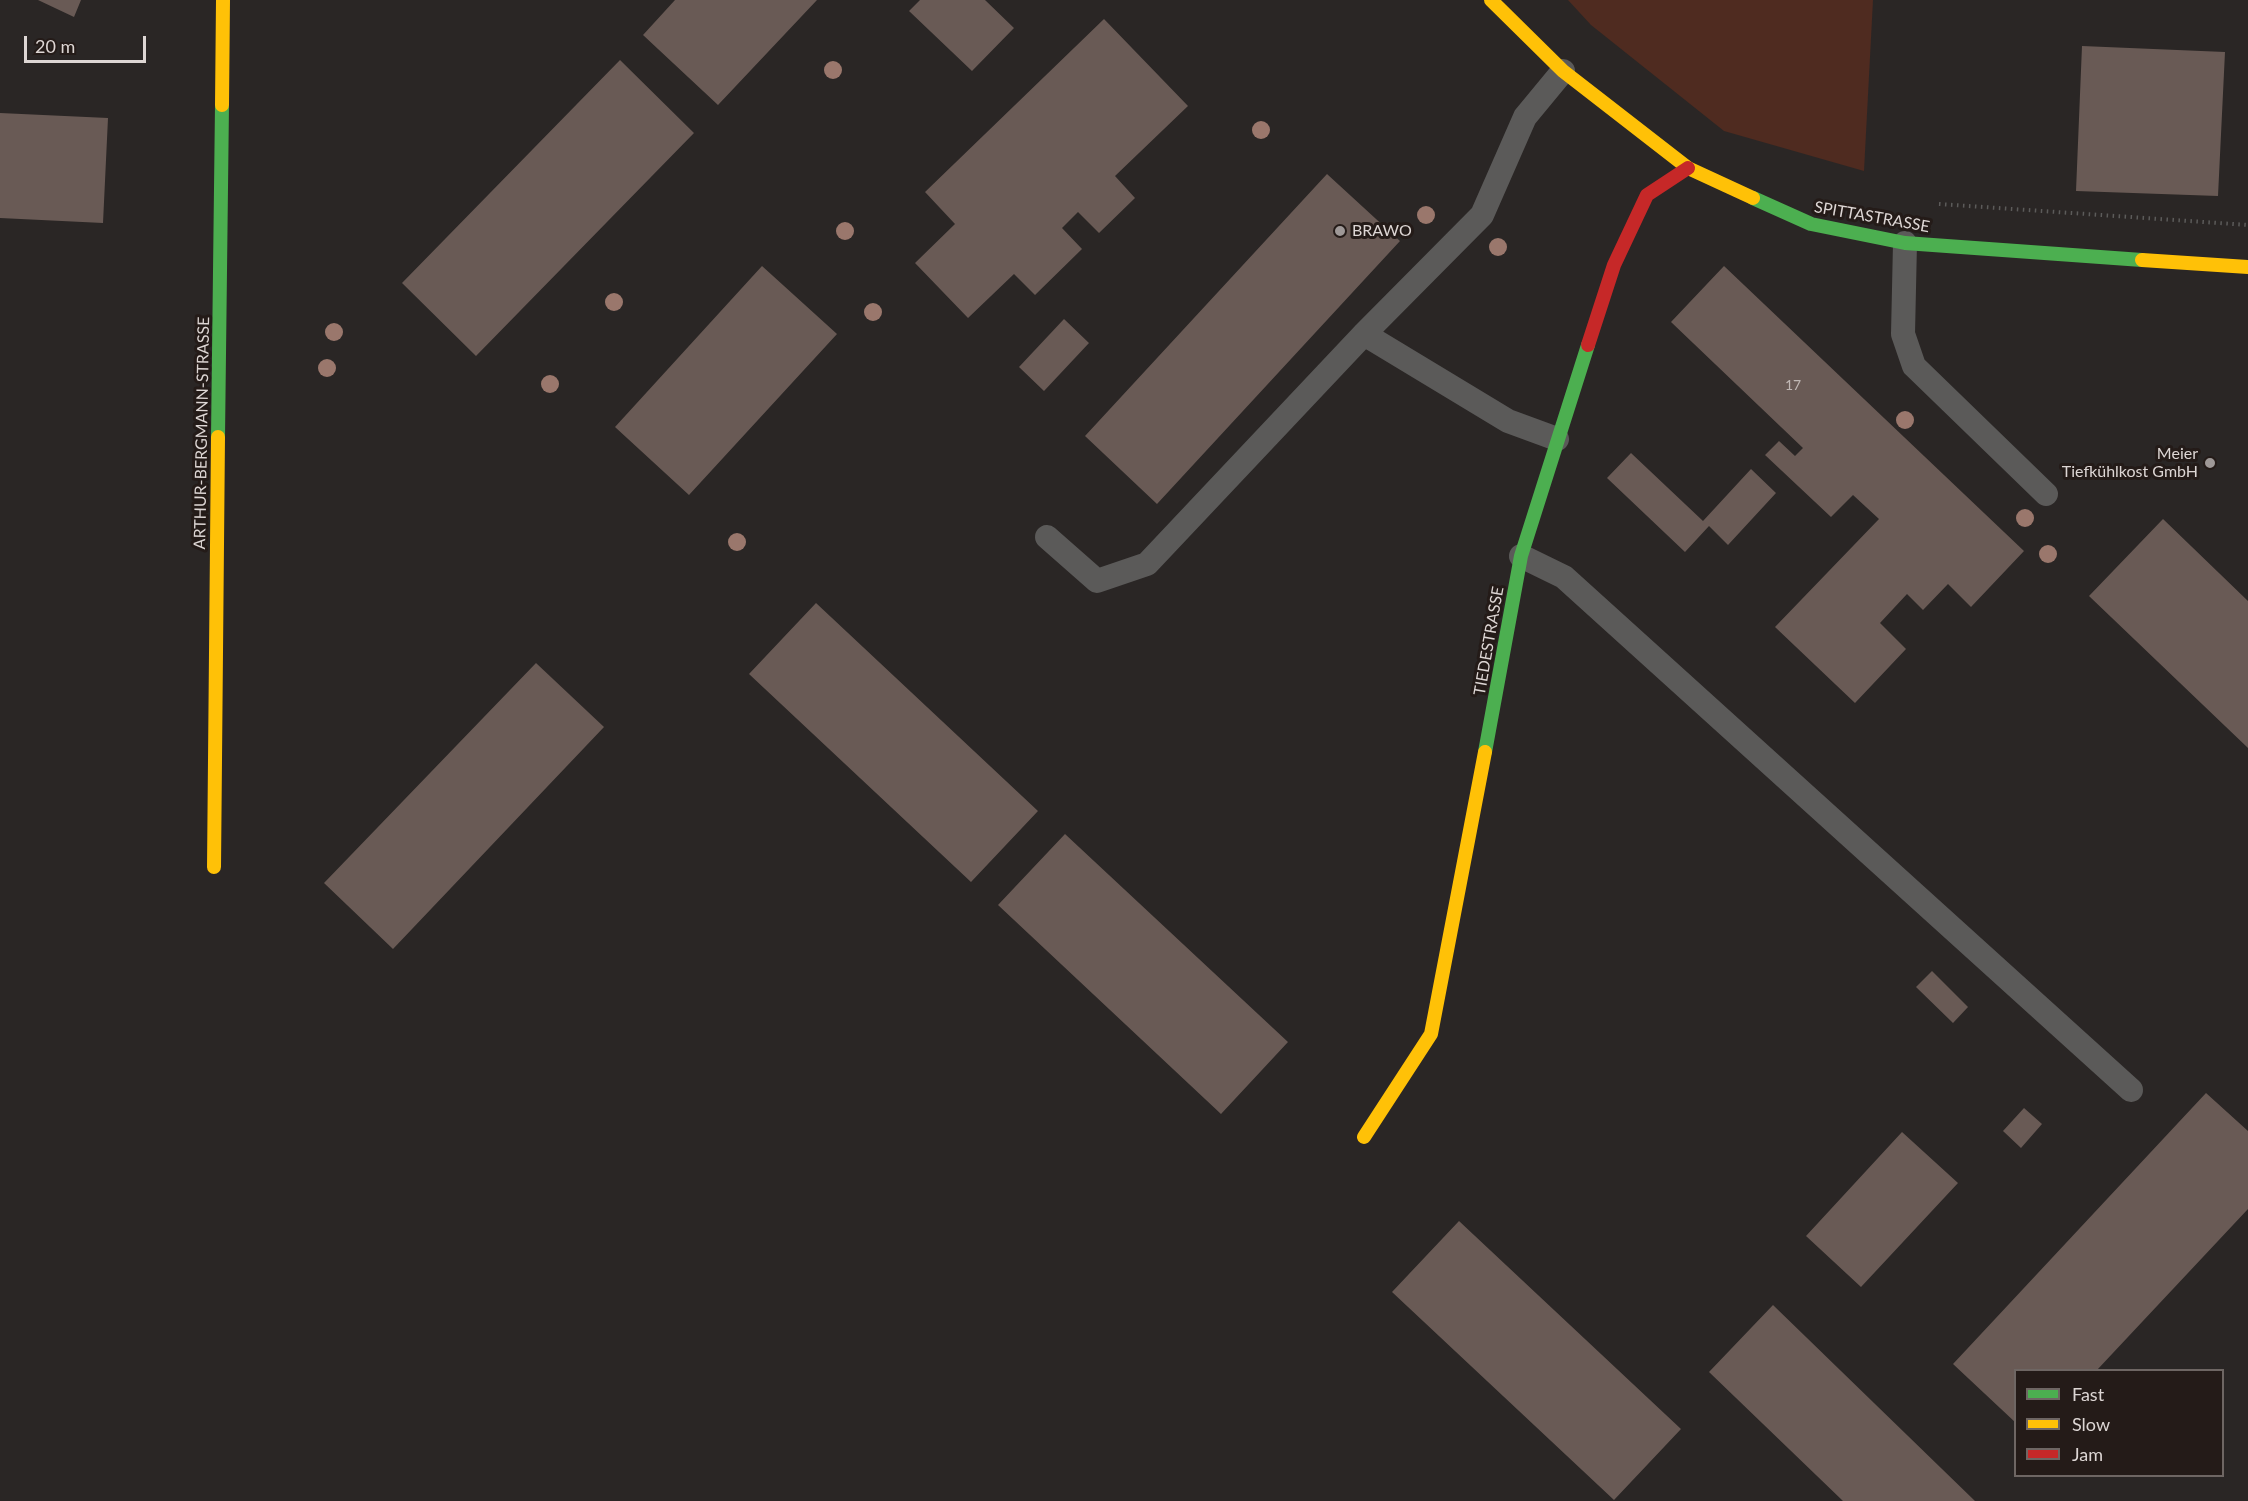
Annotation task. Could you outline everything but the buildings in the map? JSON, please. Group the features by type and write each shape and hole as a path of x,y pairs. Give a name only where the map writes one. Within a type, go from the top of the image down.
{"street":[{"name":"ARTHUR-BERGMANN-STRASSE","path":"214,867 223,0"},
{"name":"SPITTASTRASSE","path":"1491,0 1563,71 1688,168 1811,225 1905,243 2248,267"},
{"name":"TIEDESTRASSE","path":"1364,1137 1431,1034 1455,917 1521,556 1614,265 1647,195 1688,168"}],"lane":[{"path":"1047,537 1097,582 1147,564 1364,334 1482,215 1525,117 1563,71"},
{"path":"1905,243 1903,334 1914,366 2046,494"},
{"path":"1364,334 1508,421 1557,439"},
{"path":"1521,556 1564,577 2131,1090"}],"path":[{"path":"1931,204 2248,225"}],"shaded area":[{"path":"1568,0 1873,0 1864,171 1724,131 1591,25"}],"traffic: fast":[{"path":"218,437 222,105"},
{"path":"1753,198 1811,224 1905,243 2142,260"},
{"path":"1485,752 1521,556 1588,345"}],"traffic: slow":[{"path":"222,105 223,0"},
{"path":"1491,0 1563,71 1688,168 1753,198"},
{"path":"2142,260 2248,267"},
{"path":"214,867 218,437"},
{"path":"1364,1137 1431,1034 1485,752"}],"traffic: jam":[{"path":"1588,345 1614,265 1647,195 1688,168"}],"place":[{"name":"BRAWO","path":"1340,231"},
{"name":"Meier Tiefkühlkost GmbH","path":"2210,463"}]}
